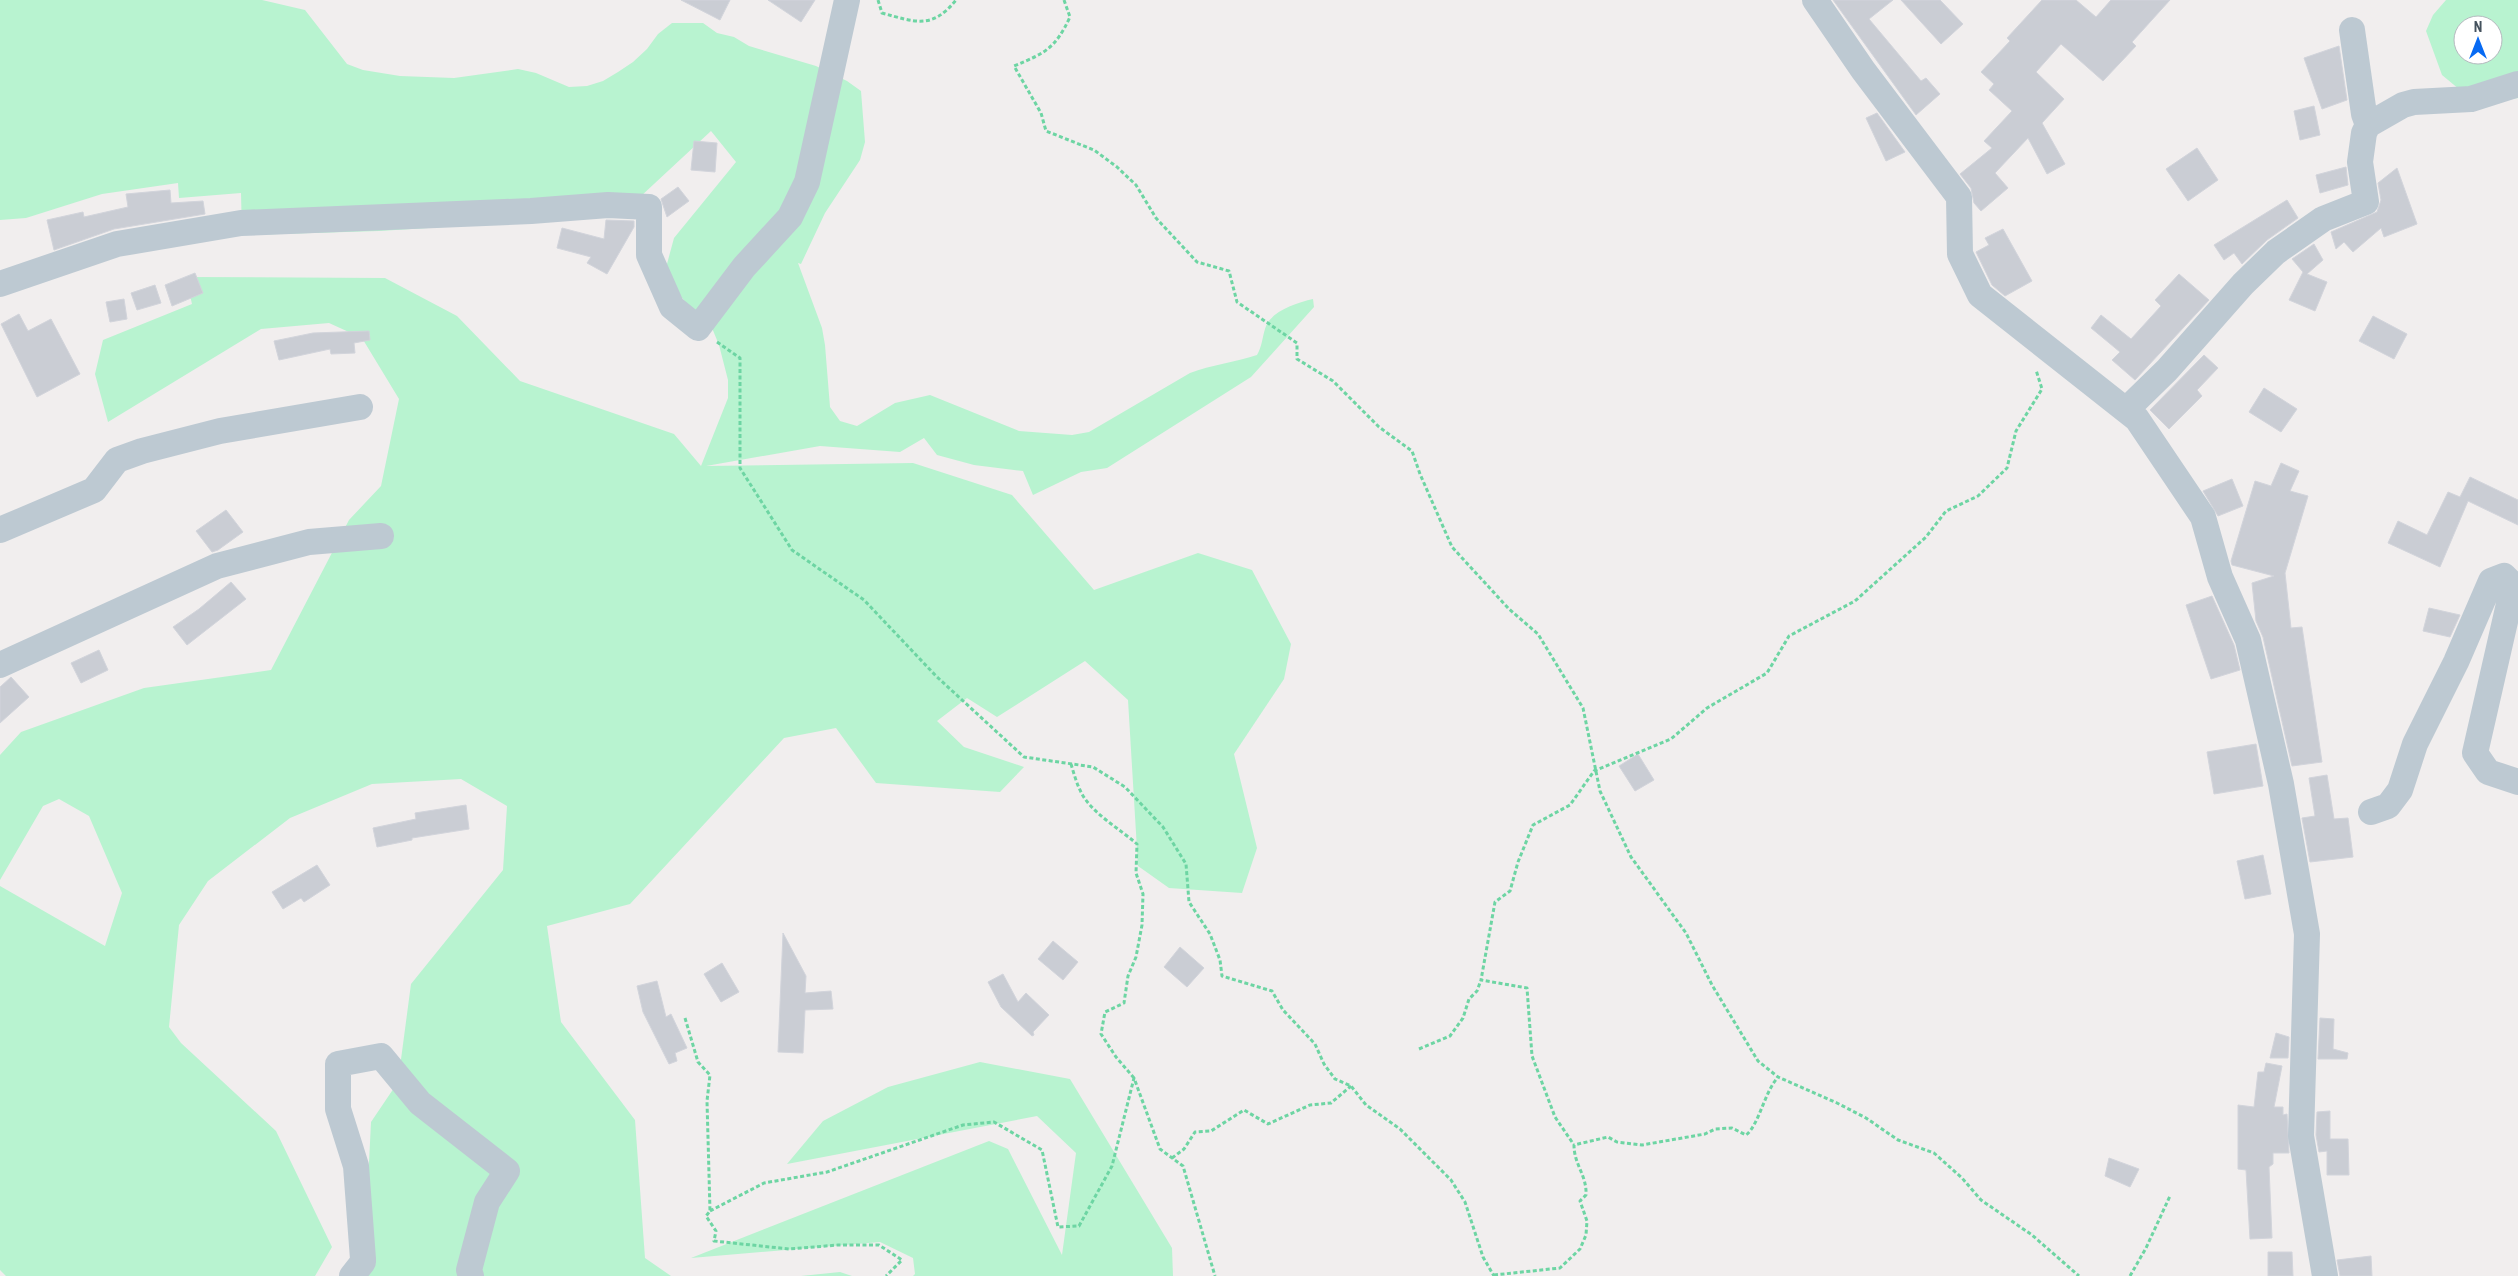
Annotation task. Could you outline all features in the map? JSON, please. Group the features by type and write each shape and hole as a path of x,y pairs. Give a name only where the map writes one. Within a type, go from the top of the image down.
{"street":[{"path":"0,284 117,244 241,223 531,211 608,205 648,207 648,255 672,307 698,328 744,267 790,217 807,182 847,0"},
{"path":"1815,0 1863,70 1959,197 1960,254 1980,295 2136,419 2202,517 2220,577 2248,640 2281,784 2307,934 2301,1136 2325,1276"},
{"path":"2352,30 2364,114 2368,125"},
{"path":"2126,410 2167,370 2243,284 2276,252 2323,219 2366,202 2360,162 2364,133 2368,125 2403,105 2414,102 2471,99 2518,84"},
{"path":"0,530 94,490 117,460 142,451 220,431 360,408"},
{"path":"0,665 217,566 309,542 381,536"},
{"path":"2371,812 2388,806 2400,790 2415,744 2456,662 2491,582 2504,576 2511,582 2509,604 2475,752 2488,772 2518,782"},
{"path":"352,1276 363,1262 363,1258 356,1166 338,1110 338,1064 381,1056 420,1103 507,1171 486,1202 469,1270 471,1276"}],"path":[{"path":"878,0 882,13 919,23 944,15 956,0"},
{"path":"1064,0 1070,16 1062,34 1046,52 1014,66 1041,113 1046,131 1094,150 1118,167 1136,185 1156,218 1197,262 1229,271 1237,302 1297,344 1297,359 1333,381 1379,427 1412,451 1423,482 1452,548 1509,609 1538,634 1583,708 1591,738 1594,771 1600,790 1632,857 1686,933 1738,1032 1758,1061 1778,1077 1866,1118 1898,1140 1934,1153 1962,1178 1981,1200 2032,1235 2079,1276"},
{"path":"698,328 740,358 740,468 792,550 864,600 936,676 1024,757 1093,767 1125,786 1163,827 1186,864 1189,902 1210,934 1220,960 1222,976 1272,991 1283,1010 1315,1044 1334,1080 1351,1086 1366,1105 1400,1129 1451,1180 1465,1202 1483,1257 1494,1275 1560,1268 1580,1249 1586,1235 1587,1221 1580,1201 1586,1195 1586,1182 1574,1158 1574,1145 1608,1137 1617,1142 1642,1145 1732,1128 1746,1135 1754,1129 1769,1087 1778,1077"},
{"path":"1419,1050 1450,1036 1463,1018 1469,999 1477,991 1481,980 1495,902 1510,891 1518,862 1533,825 1570,805 1594,771 1671,739 1706,708 1767,673 1789,636 1855,601 1926,537 1946,511 1978,496 2007,468 2016,431 2042,389 2034,364"},
{"path":"1071,764 1082,794 1095,810 1137,844 1136,873 1143,894 1142,925 1136,956 1128,976 1124,1003 1105,1012 1101,1034 1116,1057 1134,1078 1160,1148 1184,1166 1215,1276"},
{"path":"1481,980 1526,988 1532,1056 1555,1118 1572,1142"},
{"path":"685,1018 698,1062 710,1075 707,1101 710,1212"},
{"path":"886,1276 902,1260 879,1246 838,1246 789,1250 714,1241 716,1231 706,1216 764,1183 827,1172 962,1125 994,1122 1042,1150 1058,1227 1079,1226 1112,1166 1134,1078"},
{"path":"1172,1158 1184,1148 1195,1132 1210,1131 1244,1110 1268,1124 1310,1105 1331,1103 1351,1086"},
{"path":"2130,1276 2146,1248 2170,1196"}],"green space":[{"path":"0,0 262,0 305,10 347,64 363,70 400,76 454,78 518,69 536,73 569,87 587,86 603,81 618,72 633,62 647,49 658,34 672,23 703,23 717,33 734,37 749,46 816,66 847,81 861,91 865,142 860,160 825,213 801,264 798,263 822,328 830,407 840,421 857,426 895,403 930,395 1019,431 1072,435 1089,432 1190,373 1257,355 1265,329 1272,317 1284,309 1313,299 1314,307 1251,377 1107,468 1081,472 1033,495 1023,471 974,465 937,455 924,438 900,452 820,446 706,466 913,463 1012,495 1094,590 1198,553 1252,570 1291,644 1284,679 1234,754 1257,848 1242,893 1169,888 1138,866 1128,700 1085,661 997,717 967,698 937,721 964,747 1024,767 1000,792 876,783 836,728 784,738 630,904 547,926 561,1022 635,1120 645,1258 671,1276 361,1276 364,1265 371,1122 398,1082 411,984 503,870 507,806 461,779 372,784 290,818 208,881 179,925 169,1027 181,1043 276,1131 332,1247 315,1276 6,1276 0,1270 0,886 105,946 122,893 89,816 59,799 43,806 0,880 0,755 21,732 144,688 271,670 349,520 381,486 399,399 362,338 329,323 261,329 108,422 95,374 103,340 192,304 186,277 385,278 457,316 520,381 674,434 701,466 728,398 728,380 719,345 712,328 686,303 664,275 674,238 736,162 711,131 640,197 561,220 379,231 242,235 241,193 179,198 178,183 102,194 26,218 0,220"},
{"path":"2446,0 2518,0 2518,98 2505,100 2471,99 2442,75 2426,31 2433,15"},
{"path":"980,1062 1070,1079 1172,1248 1173,1276 913,1276 915,1274 913,1258 880,1242 691,1258 989,1141 1008,1149 1062,1255 1076,1153 1037,1116 787,1164 823,1121 888,1087"},
{"path":"840,1272 852,1276 801,1276"}],"building":[{"path":"681,0 730,0 720,20"},
{"path":"768,0 815,0 801,22"},
{"path":"1833,0 1893,0 1869,19 1921,81 1926,78 1940,94 1916,115"},
{"path":"1901,0 1940,0 1963,24 1941,44"},
{"path":"2042,0 2076,0 2096,17 2111,0 2170,0 2132,42 2136,46 2103,81 2061,44 2036,72 2064,99 2042,123 2065,164 2047,174 2028,138 1995,173 2008,188 1981,211 1974,203 1971,188 1960,174 1992,148 1984,141 2012,111 1989,90 1994,84 1981,72 2010,41 2007,38"},
{"path":"2339,46 2347,100 2322,109 2304,58"},
{"path":"2314,106 2320,135 2300,140 2294,111"},
{"path":"1877,113 1905,152 1886,161 1866,118"},
{"path":"694,141 717,143 715,172 691,170"},
{"path":"2197,148 2218,180 2188,201 2166,169"},
{"path":"2346,167 2348,185 2320,193 2316,175"},
{"path":"2397,168 2417,224 2384,237 2381,228 2353,252 2344,242 2336,249 2331,232 2377,212 2381,200 2378,183"},
{"path":"678,187 689,201 667,217 661,199"},
{"path":"170,190 171,203 203,201 205,214 114,229 54,250 47,220 83,212 84,217 128,207 126,194"},
{"path":"2287,200 2298,218 2267,240 2242,264 2234,253 2224,260 2214,245"},
{"path":"606,220 634,221 634,227 607,274 587,263 591,257 557,248 562,228 604,239"},
{"path":"2003,229 2032,281 2005,296 1992,285 1976,252 1989,245 1985,238"},
{"path":"2314,244 2323,260 2307,274 2327,282 2315,311 2289,300 2303,272 2292,259"},
{"path":"195,273 203,293 172,306 165,285"},
{"path":"2179,274 2209,300 2135,380 2112,360 2120,352 2091,328 2101,315 2131,339 2161,306 2155,300"},
{"path":"155,285 161,303 137,310 131,293"},
{"path":"124,299 127,319 110,322 106,302"},
{"path":"19,314 28,331 51,319 80,374 37,397 1,324"},
{"path":"2373,316 2407,334 2394,359 2359,341"},
{"path":"369,331 370,340 354,343 355,353 331,354 330,349 279,360 274,341 313,333"},
{"path":"2204,355 2218,368 2197,390 2202,396 2169,429 2150,410"},
{"path":"2264,388 2297,409 2281,432 2249,412"},
{"path":"2281,463 2299,471 2290,491 2308,496 2285,573 2291,628 2302,627 2322,762 2292,766 2263,637 2256,621 2252,583 2274,576 2232,565 2231,561 2255,481 2271,486"},
{"path":"2470,477 2518,500 2518,525 2468,501 2440,567 2388,543 2398,521 2427,535 2448,492 2460,497"},
{"path":"2232,479 2243,506 2218,516 2203,491"},
{"path":"226,510 243,532 218,550 212,552 196,531"},
{"path":"231,582 246,599 187,645 173,627 199,609"},
{"path":"2212,596 2234,645 2240,670 2211,679 2186,605"},
{"path":"2429,608 2460,615 2450,637 2423,631"},
{"path":"99,650 108,670 81,683 71,663"},
{"path":"11,677 29,697 0,723 0,687"},
{"path":"2256,744 2263,786 2214,794 2207,752"},
{"path":"1638,754 1654,780 1635,791 1619,766"},
{"path":"2327,775 2334,819 2348,818 2353,857 2310,862 2302,818 2315,816 2309,778"},
{"path":"466,805 469,829 412,838 412,840 377,847 373,828 416,819 415,813"},
{"path":"2263,855 2271,894 2245,899 2237,861"},
{"path":"317,865 330,885 304,902 301,898 283,909 272,892"},
{"path":"783,933 806,976 805,993 831,991 833,1009 805,1010 803,1053 778,1052"},
{"path":"1053,941 1078,962 1063,980 1038,959"},
{"path":"1180,947 1204,968 1187,987 1164,967"},
{"path":"722,963 739,992 721,1002 704,974"},
{"path":"1003,974 1018,1002 1026,993 1049,1015 1033,1032 1034,1035 1032,1036 1001,1007 988,982"},
{"path":"657,981 666,1017 671,1014 687,1048 675,1053 677,1061 669,1064 643,1012 637,986"},
{"path":"2320,1018 2334,1019 2333,1049 2348,1053 2347,1059 2318,1059"},
{"path":"2276,1033 2289,1037 2288,1058 2270,1058"},
{"path":"2266,1063 2282,1066 2274,1107 2283,1107 2283,1115 2287,1114 2289,1153 2273,1153 2273,1164 2269,1167 2272,1238 2250,1239 2246,1170 2238,1169 2238,1105 2254,1107 2258,1072 2264,1072"},
{"path":"2330,1111 2330,1139 2348,1139 2349,1175 2327,1175 2327,1151 2319,1152 2316,1135 2317,1112"},
{"path":"2109,1158 2139,1169 2130,1187 2105,1176"},
{"path":"2268,1252 2292,1252 2293,1276 2268,1276"},
{"path":"2371,1256 2372,1276 2340,1276 2337,1260"}]}
